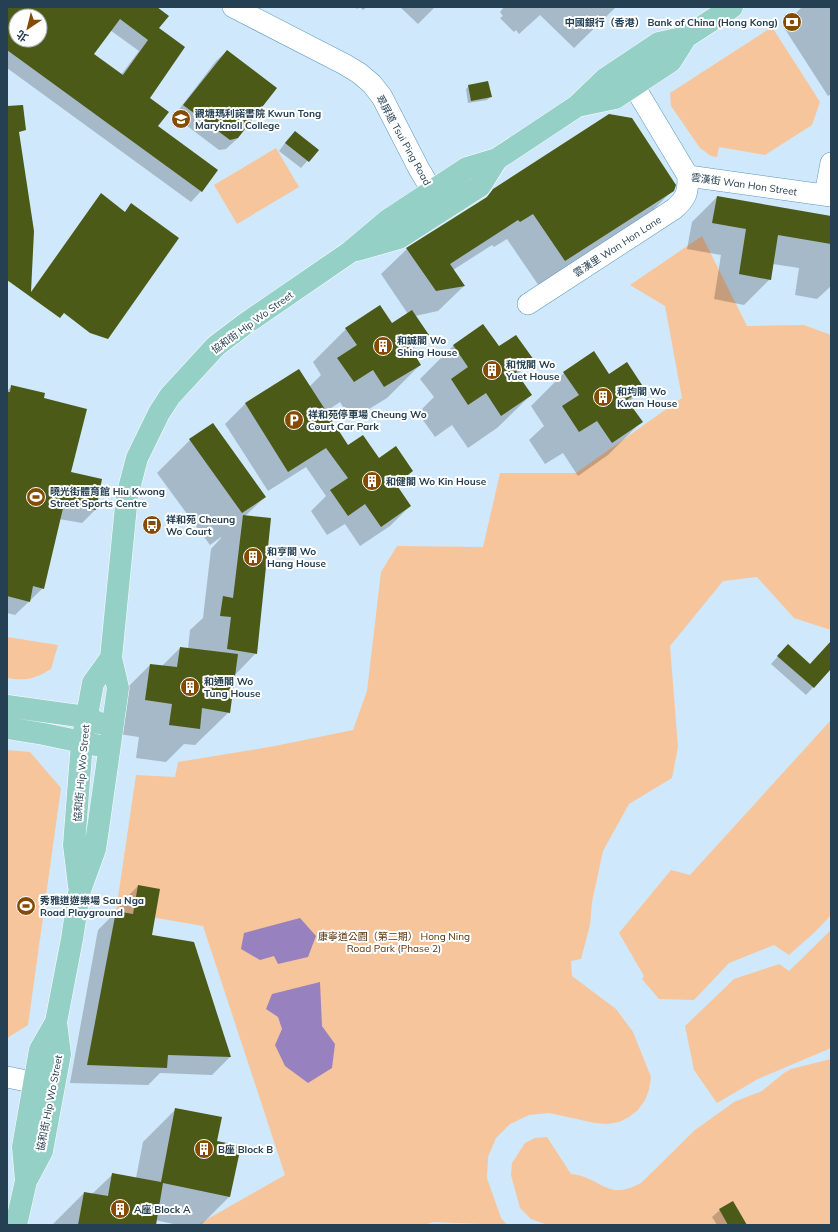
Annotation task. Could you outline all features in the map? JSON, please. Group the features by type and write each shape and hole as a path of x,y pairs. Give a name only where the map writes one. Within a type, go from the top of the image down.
{"main road":[{"name":"協和街 Hip Wo Street","path":"16,1225 26,1181 23,1147 44,1084 40,1050 56,1022 79,893 94,849 118,688 111,658 127,496 136,458 159,413 178,386 216,346 245,324 350,252 388,220 468,168 497,159 577,106 605,79 659,43 686,37 732,7"},
{"name":"協和街 Hip Wo Street","path":"577,106 615,98 634,86 671,60 686,37"},
{"name":"協和街 Hip Wo Street","path":"350,252 398,238 480,186 497,159"},
{"name":"協和街 Hip Wo Street","path":"79,893 74,845 82,742 93,683 111,658"},
{"path":"7,706 86,718 110,738"},
{"path":"7,728 82,742 110,738"}],"street":[{"name":"翠屏道 Tsui Ping Road","path":"233,7 344,64 359,73 372,84 382,97 419,169 443,209"},
{"name":"雲漢街 Wan Hon Street","path":"623,67 688,176 828,196"},
{"path":"828,196 831,162"},
{"name":"雲漢里 Wan Hon Lane","path":"528,304 684,200 688,189 688,176"},
{"path":"7,1077 44,1084"}],"green space":[{"path":"772,27 820,102 812,125 765,155 719,147 717,157 711,156 700,148 671,106 670,93"},
{"path":"276,148 299,187 237,224 214,185"},
{"name":"康寧道公園（第二期） Hong Ning Road Park (Phase 2)","path":"702,236 747,326 804,325 831,335 831,630 794,618 757,577 723,581 670,646 678,747 672,778 629,804 603,851 592,902 590,925 581,959 571,961 572,976 616,1009 633,1032 651,1077 649,1090 645,1100 638,1110 619,1122 607,1124 595,1123 549,1113 529,1115 510,1124 496,1138 488,1157 487,1178 501,1218 507,1225 433,1222 424,1225 197,1225 285,1175 203,926 116,911 136,775 175,777 178,762 275,746 353,730 367,691 381,572 397,546 483,547 500,473 576,473 682,398 665,306 630,285"},
{"path":"7,637 58,645 51,669 30,678 7,678"},
{"path":"831,720 831,915 817,930 789,955 774,945 729,963 694,1000 659,999 642,979 644,976 619,933 671,870 690,875"},
{"name":"秀雅道遊樂場 Sau Nga Road Playground","path":"7,750 30,752 61,788 28,1025 7,1038"},
{"path":"831,930 831,1048 758,1079 717,1103 694,1070 685,1026 734,979 779,964 789,971"},
{"path":"831,1059 831,1225 548,1225 531,1219 520,1208 511,1175 512,1163 525,1143 535,1138 547,1137 571,1174 590,1179 604,1187 612,1189 620,1190 629,1188 641,1183 695,1130 734,1102 762,1091 791,1069"}],"shaded area":[{"path":"300,918 316,936 308,957 278,964 274,956 260,960 241,949 244,933"},
{"path":"320,982 322,1026 335,1044 332,1068 308,1083 285,1066 275,1045 282,1029 278,1017 266,1009 272,994"}],"building":[{"path":"7,7 157,7 169,16 159,28 185,47 150,98 169,112 158,126 218,170 202,192 7,50","holes":["120,19 148,40 123,75 94,54"]},
{"path":"227,50 277,88 238,138 230,140 183,105"},
{"path":"488,81 492,97 471,101 468,85"},
{"path":"23,105 26,130 19,132 34,231 31,292 101,193 125,212 131,203 179,238 108,339 90,333 64,313 60,318 7,280 7,106"},
{"path":"609,114 632,118 676,185 674,191 565,261 533,214 520,222 518,220 450,264 465,286 436,291 406,248 487,197 493,189"},
{"path":"295,131 319,150 309,162 285,143"},
{"path":"717,196 831,216 831,244 778,235 771,280 739,274 746,229 712,223"},
{"name":"和誠閣 Wo Shing House","path":"380,305 392,323 412,310 429,335 410,347 421,365 384,387 373,370 354,382 337,358 357,345 345,328"},
{"name":"和悅閣 Wo Yuet House","path":"483,324 499,346 516,335 534,360 516,372 532,395 501,416 486,393 468,405 451,379 468,367 453,345"},
{"name":"和均閣 Wo Kwan House","path":"594,351 609,374 627,362 644,388 627,400 643,422 612,443 597,421 579,432 562,406 579,395 563,372"},
{"path":"299,369 348,445 363,435 379,458 396,446 413,471 396,484 411,506 381,527 365,504 348,516 330,490 348,478 326,448 288,472 245,403"},
{"name":"曉光街體育館 Hiu Kwong Street Sports Centre","path":"11,385 45,393 44,398 87,409 71,472 102,479 96,510 64,504 44,589 33,586 30,602 7,596 7,392 10,392"},
{"path":"213,423 266,497 242,513 189,439"},
{"path":"243,515 271,518 257,654 227,649 231,617 220,616 223,596 233,598"},
{"path":"831,641 831,669 814,688 777,656 788,644 810,664"},
{"name":"和通閣 Wo Tung House","path":"180,647 238,654 230,713 202,708 200,729 169,725 172,704 145,700 150,664 177,667"},
{"path":"138,885 160,889 152,935 194,942 231,1057 168,1055 167,1068 87,1065 116,911 133,914"},
{"path":"175,1108 222,1117 217,1141 241,1146 230,1197 163,1183 156,1225 78,1225 84,1192 108,1196 112,1173 161,1182"},
{"path":"733,1201 747,1225 728,1225 719,1209"}],"place":[{"name":"中國銀行（香港） Bank of China (Hong Kong)","path":"792,22"},
{"name":"觀塘瑪利諾書院 Kwun Tong Maryknoll College","path":"181,119"},
{"name":"和誠閣 Wo Shing House","path":"383,346"},
{"name":"和悅閣 Wo Yuet House","path":"492,370"},
{"name":"和均閣 Wo Kwan House","path":"603,397"},
{"name":"祥和苑停車場 Cheung Wo Court Car Park","path":"294,420"},
{"name":"和健閣 Wo Kin House","path":"372,481"},
{"name":"曉光街體育館 Hiu Kwong Street Sports Centre","path":"36,497"},
{"name":"祥和苑 Cheung Wo Court","path":"152,525"},
{"name":"和亨閣 Wo Hang House","path":"253,557"},
{"name":"和通閣 Wo Tung House","path":"190,687"},
{"name":"秀雅道遊樂場 Sau Nga Road Playground","path":"26,906"},
{"name":"B座 Block B","path":"204,1149"},
{"name":"A座 Block A","path":"120,1209"}]}
